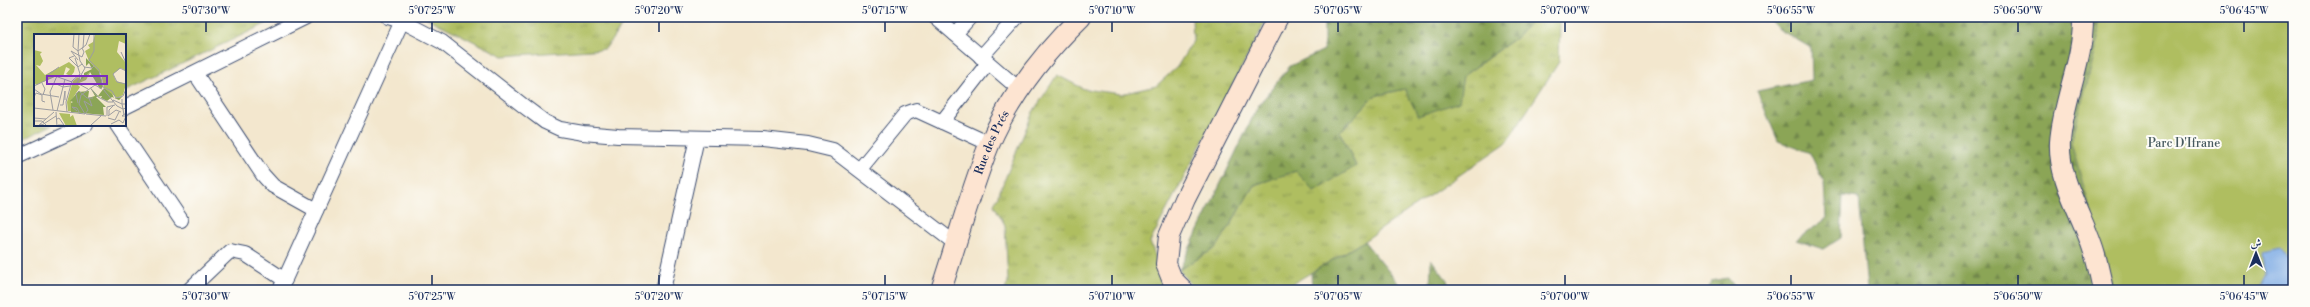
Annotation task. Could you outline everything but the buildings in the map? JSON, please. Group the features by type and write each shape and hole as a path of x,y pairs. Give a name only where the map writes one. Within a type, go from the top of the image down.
{"street":[{"path":"126,107 306,17"},
{"path":"388,17 402,21 442,42 524,107 545,122 560,129 583,134 764,139 808,144 833,150 860,169 956,244"},
{"path":"935,17 1019,89"},
{"path":"955,34 970,17"},
{"path":"942,122 1017,17"},
{"name":"Rue des Prés","path":"941,290 990,144 1019,89 1046,53 1081,17"},
{"path":"1183,290 1172,279 1166,264 1169,236 1192,186 1278,17"},
{"path":"2083,17 2081,49 2067,104 2060,142 2062,171 2093,247 2103,290"},
{"path":"189,290 208,270 230,251 245,254 282,287 402,21"},
{"path":"195,73 263,175 273,186 316,210"},
{"path":"860,169 905,114 916,110 990,144"},
{"path":"17,157 84,126"},
{"path":"119,126 181,220"},
{"path":"663,290 697,138"},
{"path":"205,290 208,270"}],"green space":[{"path":"17,17 280,17 126,91 126,34 34,34 34,126 50,126 17,142"},
{"path":"425,17 628,17 605,49 503,56"},
{"path":"1192,17 1268,17 1150,242 1168,290 1005,290 1008,282 1005,225 994,205 1033,112 1057,75 1084,89 1121,94 1156,86 1177,67 1193,41"},
{"path":"1324,17 1534,17 1517,37 1463,76 1459,102 1418,116 1405,89 1374,96 1340,132 1356,166 1314,191 1296,171 1254,185 1217,247 1179,270 1258,106 1290,66 1324,50"},
{"path":"1534,17 1573,17 1560,22 1559,62 1506,143 1364,241 1282,290 1195,290 1179,270 1217,247 1254,185 1296,171 1356,166 1340,132 1374,96 1463,76 1517,37"},
{"path":"1767,17 2096,17 2099,38 2071,143 2114,290 1867,290 1859,198 1843,196 1841,238 1823,249 1796,240 1826,219 1824,183 1810,153 1778,141 1757,91 1812,80 1811,48 1777,28"},
{"name":"Parc D'Ifrane","path":"2096,17 2293,17 2293,290 2114,290 2071,143 2099,38"},
{"path":"1364,241 1404,290 1312,290 1311,273"},
{"path":"1431,259 1447,280 1450,290 1430,290"},
{"path":"1728,278 1737,290 1709,290 1711,281"}],"water":[{"path":"2278,248 2293,267 2293,290 2257,290 2265,275 2263,252"}]}
